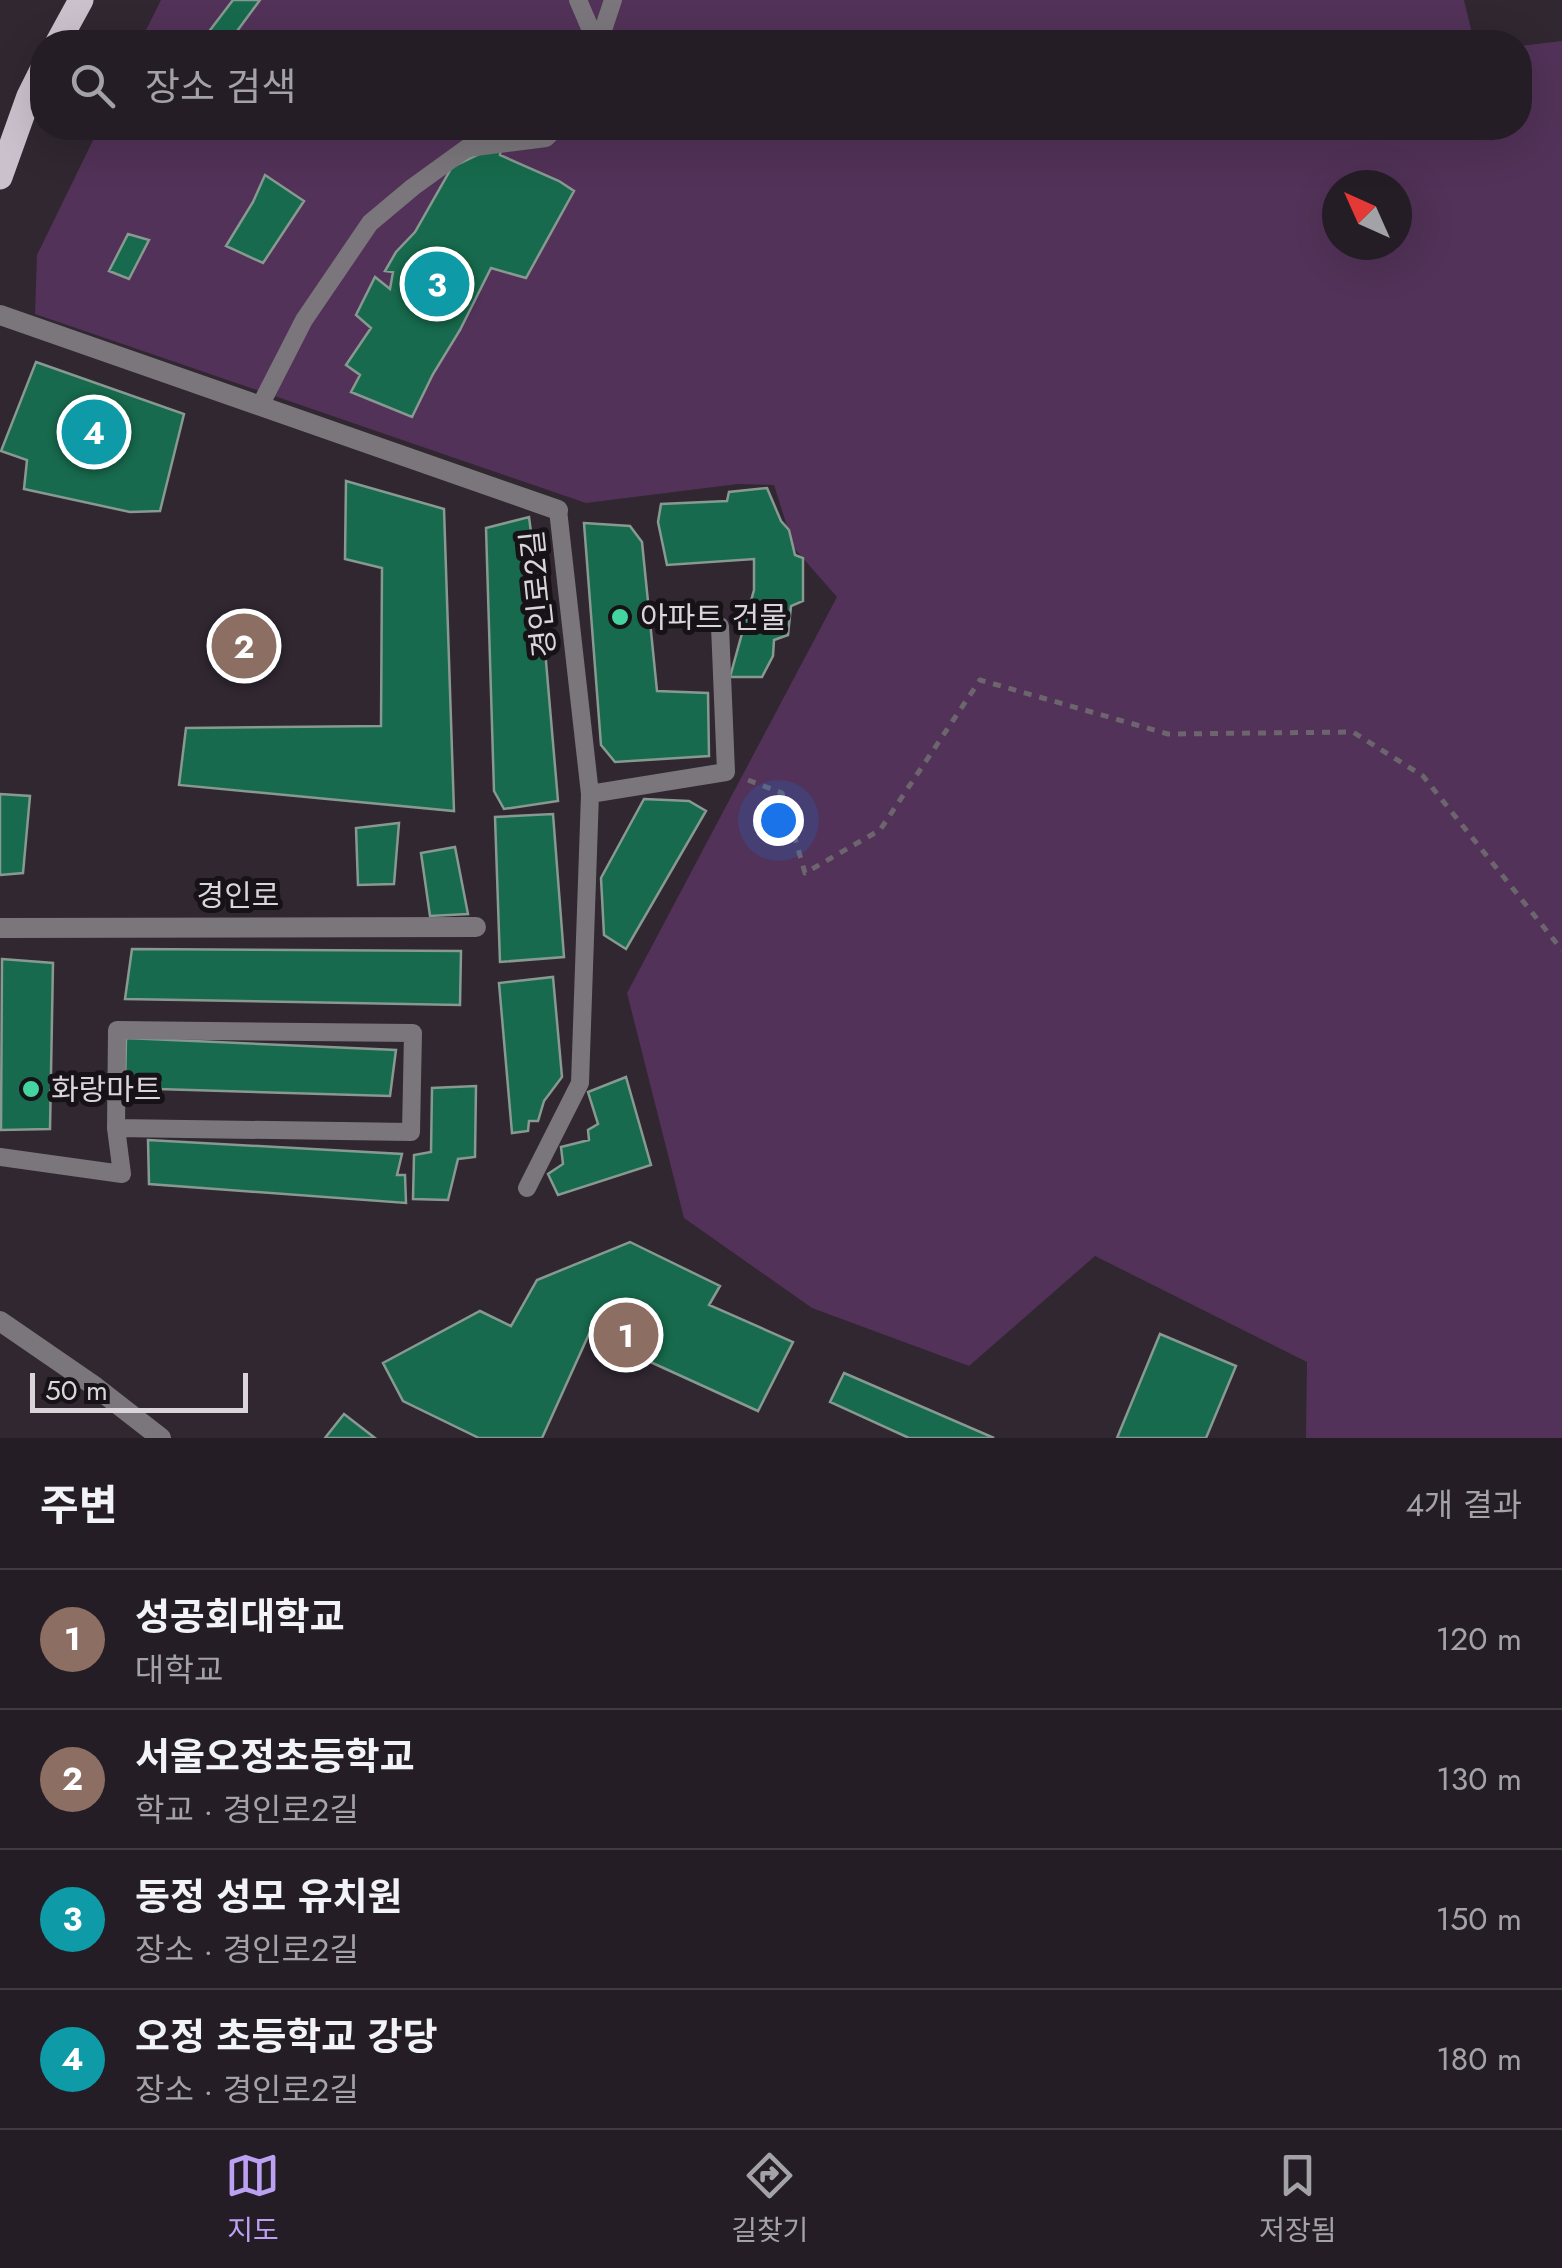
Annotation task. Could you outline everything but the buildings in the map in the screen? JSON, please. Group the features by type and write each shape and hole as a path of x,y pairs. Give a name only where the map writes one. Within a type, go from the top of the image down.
{"main road":[{"path":"65,30 81,0"},
{"path":"0,177 30,92"}],"street":[{"name":"경인로2길","path":"0,315 558,510"},
{"name":"경인로","path":"0,928 476,926"},
{"path":"0,1320 93,1384 161,1438"}],"lane":[{"path":"578,0 592,30"},
{"path":"602,30 613,0"},
{"path":"260,406 304,320 370,223 467,148 530,140"},
{"name":"경인로2길","path":"527,1188 580,1083 590,794 558,510"},
{"path":"590,794 726,772 720,626"},
{"path":"0,1157 122,1174 116,1128 117,1030 413,1033 411,1132 116,1128"}],"path":[{"path":"726,772 782,792 805,873 880,830 980,680 1168,734 1353,732 1424,776 1562,950"}],"shaded area":[{"path":"161,0 1464,0 1471,30 146,30"},
{"path":"1562,41 1562,1438 1306,1438 1307,1362 1095,1256 969,1366 812,1308 684,1218 627,993 837,597 794,548 774,485 738,484 586,503 35,314 37,255 93,140 1532,140 1532,45"}],"place":[{"name":"동정 성모 유치원","path":"437,284"},
{"name":"오정 초등학교 강당","path":"94,432"},
{"name":"아파트 건물","path":"620,617"},
{"name":"서울오정초등학교","path":"244,646"},
{"name":"화랑마트","path":"31,1089"},
{"name":"성공회대학교","path":"626,1335"}]}
